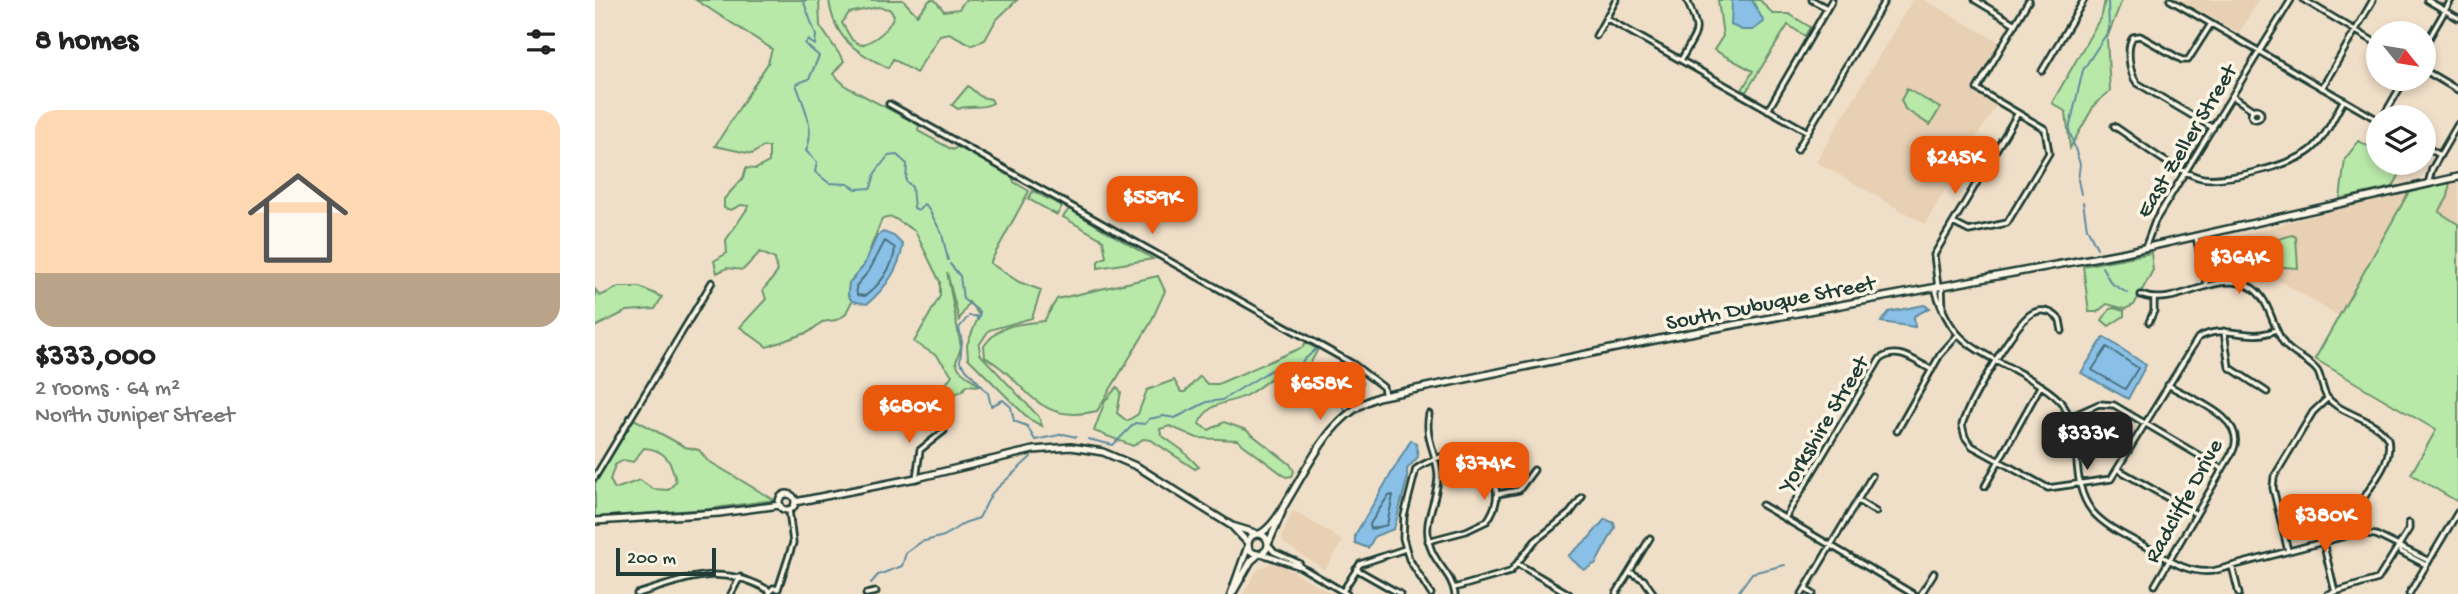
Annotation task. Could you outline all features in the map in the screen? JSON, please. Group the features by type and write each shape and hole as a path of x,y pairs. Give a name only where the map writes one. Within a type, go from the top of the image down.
{"main road":[{"name":"South Dubuque Street","path":"1282,509 1335,425 1359,405 1385,395 2145,248 2458,177"},
{"path":"595,521 710,514 780,505 789,510 796,502 916,479 1043,449 1071,447 1094,450 1138,467 1232,526 1258,534 1268,544"},
{"path":"780,505 781,498 787,494 792,495 796,502"},
{"path":"1232,594 1248,545 1258,534 1270,527 1282,509"},
{"path":"1232,594 1251,561 1268,544 1282,509"},
{"path":"1232,526 1248,545 1260,554"}],"street":[{"path":"1596,36 1616,0"},
{"path":"1681,60 1697,28 1695,15 1687,0"},
{"path":"1812,0 1827,8"},
{"path":"1768,110 1832,0"},
{"path":"1797,150 1885,0"},
{"path":"1975,0 2015,24"},
{"path":"1953,223 1969,230 2007,223 2049,152 2045,130 1977,89 2029,0"},
{"path":"2042,71 2084,0"},
{"path":"2169,0 2366,113"},
{"name":"East Zeller Street","path":"2145,248 2155,221 2291,0"},
{"path":"2304,0 2366,37"},
{"path":"2322,88 2374,0"},
{"path":"2427,0 2458,18"},
{"path":"2436,26 2452,0"},
{"path":"1606,18 1808,132"},
{"path":"2211,24 2188,60 2182,60 2140,36 2133,37 2130,44 2131,73 2137,83 2213,128"},
{"path":"2436,77 2458,90"},
{"path":"2232,96 2253,110"},
{"path":"2114,127 2186,172 2212,179 2294,160 2316,145 2344,100"},
{"path":"889,104 1353,364 1383,387 1385,395"},
{"path":"2018,113 1933,258 1938,287 1943,311 1957,336 2041,385 2061,402 2070,417 2081,485 2088,505 2098,517 2169,561 2197,572 2232,566 2357,533 2376,535 2399,546 2401,552 2428,563"},
{"path":"2428,184 2440,155 2458,124"},
{"path":"2436,153 2440,155"},
{"path":"2196,237 2207,287"},
{"path":"595,477 712,282"},
{"path":"2141,295 2154,298 2234,282 2251,287 2265,300 2276,330 2293,353 2316,369 2327,397 2378,428 2388,439 2388,457 2355,514 2357,533"},
{"path":"2149,322 2154,312 2154,298"},
{"path":"2062,331 2063,325 2057,316 2048,312 2036,312 2025,319 1997,360 1962,425 1965,437 1972,446 2048,488 2104,482 2119,470 2195,341 2207,334 2224,331 2253,337 2276,330"},
{"path":"2224,331 2229,367 2267,392"},
{"path":"1897,431 1932,370 1957,336"},
{"name":"Yorkshire Street","path":"1785,518 1880,359 1887,354 1900,354 1932,370"},
{"path":"1985,486 2041,385"},
{"name":"Radcliffe Drive","path":"2155,584 2236,443 2233,426 2168,385"},
{"path":"2288,551 2273,488 2274,477 2313,412 2327,397"},
{"path":"2070,417 2099,404 2109,404 2222,469"},
{"path":"1429,414 1427,435 1438,479 1426,522 1428,541 1455,594"},
{"path":"916,479 920,450 944,431"},
{"path":"1428,541 1480,526 1492,514 1498,494 1489,472 1465,456 1452,454 1419,466 1414,474 1404,516 1405,549 1431,594"},
{"path":"1498,494 1519,490 1534,470"},
{"path":"2119,470 2196,514"},
{"path":"1813,594 1804,592 1872,476"},
{"path":"1454,588 1503,575 1518,564 1535,541 1570,513 1582,497"},
{"path":"1858,501 1876,512"},
{"path":"1762,505 1913,594"},
{"path":"781,594 778,589 793,543 789,510"},
{"path":"2409,594 2458,512"},
{"path":"2328,594 2378,579 2409,529 2409,523"},
{"path":"1616,594 1650,538"},
{"path":"2323,542 2335,592"},
{"path":"1268,544 1274,552 1299,563 1301,567"},
{"path":"1260,554 1301,567 1345,593 1356,569 1364,561 1405,549"},
{"path":"1518,564 1560,592 1569,594"},
{"path":"2232,566 2239,594"},
{"path":"1356,569 1400,594"},
{"path":"1630,572 1644,580 1654,594"},
{"path":"1921,594 1934,573"},
{"path":"637,594 699,576 726,574 740,577 769,592 778,589"},
{"path":"731,594 740,577"},
{"path":"866,594 876,592"}],"shaded area":[{"path":"1912,0 1925,0 1999,42 1971,90 1996,105 1925,224 1816,162"},
{"path":"2181,0 2259,0 2239,33"},
{"path":"2458,179 2458,224 2439,213 2447,197 2450,181"},
{"path":"2410,190 2340,317 2215,242"},
{"path":"1293,510 1343,541 1325,570 1283,543 1282,536"},
{"path":"1272,563 1282,565 1332,594 1243,594 1258,569"}],"green space":[{"path":"696,0 819,0 820,26 844,61 833,74 847,87 919,125 918,131 953,150 958,146 1012,175 1014,182 1029,191 990,263 1019,282 1041,290 1032,318 989,330 979,345 980,354 1039,417 1042,426 1029,419 968,358 967,345 979,315 969,302 959,320 947,272 961,347 956,362 959,369 980,386 967,385 962,391 931,404 926,400 941,391 952,375 937,356 914,342 940,296 940,282 915,231 892,217 882,219 863,267 849,283 848,295 852,301 845,315 836,320 822,322 809,332 767,347 740,327 766,299 763,290 777,273 775,259 760,252 743,270 727,268 717,273 714,261 727,253 726,240 749,206 741,205 731,210 724,208 724,199 743,178 746,168 756,169 769,162 769,147 763,147 752,154 715,146 768,63 772,49"},
{"path":"829,0 903,0 917,15 930,0 935,0 944,11 959,9 965,0 1017,0 996,20 985,40 972,45 949,33 940,35 916,73 893,59 888,68 856,49 841,34","holes":["878,7 889,9 894,15 885,30 861,45 852,40 842,23 849,13"]},
{"path":"1718,0 1760,0 1773,14 1789,14 1810,27 1805,36 1788,25 1746,92 1742,90 1753,71 1714,50 1723,36"},
{"path":"2105,0 2122,0 2107,38 2110,91 2095,104 2070,148 2066,112 2052,103 2102,15"},
{"path":"968,86 981,97 991,99 993,103 958,109 952,105"},
{"path":"1907,89 1940,108 1930,125 1905,109 1901,100"},
{"path":"2359,141 2366,145 2366,175 2399,175 2393,187 2340,199 2345,159"},
{"path":"2450,181 2448,197 2439,212 2458,224 2458,502 2411,474 2436,430 2315,359 2410,190"},
{"path":"1033,191 1062,206 1057,215 1028,199"},
{"path":"1069,209 1153,259 1098,268 1098,261 1106,257 1103,240 1063,217"},
{"path":"2292,235 2296,237 2298,268 2267,266 2266,243"},
{"path":"2151,253 2153,270 2134,305 2125,309 2107,304 2097,312 2089,312 2083,266"},
{"path":"1158,276 1165,291 1150,324 1097,411 1076,414 1045,407 985,357 984,346 996,333 1010,326 1044,321 1057,299"},
{"path":"619,287 640,287 662,297 655,309 627,311 595,327 595,289 600,296"},
{"path":"2110,309 2124,311 2124,316 2109,326 2102,320"},
{"path":"1305,343 1318,349 1310,364 1315,374 1335,382 1353,378 1361,387 1338,406 1321,389 1283,371 1246,396 1213,407 1199,424 1209,430 1224,422 1246,430 1290,464 1294,471 1292,476 1286,477 1237,440 1197,438 1170,426 1160,429 1161,435 1199,467 1195,469 1151,440 1143,439 1133,446 1094,431 1105,401 1117,387 1121,392 1117,413 1127,421 1138,414 1147,390 1174,380 1181,392 1185,392 1200,376 1207,384 1218,384 1303,347"},
{"path":"634,419 685,447 699,450 707,460 774,500 708,509 595,517 595,484","holes":["644,448 666,458 676,482 668,490 653,489 640,480 615,489 610,480 615,465 624,460 633,462"]}],"water":[{"path":"1732,0 1752,0 1764,22 1753,30 1742,30 1731,25"},
{"path":"883,232 894,236 903,245 895,270 886,285 867,304 852,301 848,295 849,283 863,267 877,236"},
{"path":"1924,305 1930,308 1914,316 1915,327 1881,322 1889,312"},
{"path":"2104,337 2146,365 2128,399 2081,373"},
{"path":"1411,440 1416,443 1418,457 1407,469 1407,480 1394,529 1375,536 1368,548 1355,543 1355,535"},
{"path":"1605,519 1614,523 1615,528 1596,563 1584,570 1568,556 1589,538"}],"waterway":[{"path":"803,0 816,35 815,45 808,40 805,44 819,56 809,79 796,84 808,118 810,134 806,151 817,162 815,172 829,183 848,184 856,189 871,188 875,173 888,156 897,155 907,164 906,181 912,187 914,208 919,210 924,204 927,206 942,234 948,260"},
{"path":"2081,194 2078,180 2080,164 2069,130 2083,70 2109,30 2108,0"},
{"path":"2083,202 2087,228 2097,248"},
{"path":"950,264 960,276 963,299 980,312 978,320 976,316 969,316"},
{"path":"2102,267 2111,283 2127,293"},
{"path":"967,318 959,328 962,342 960,362 988,393 991,406 1003,400 1011,407 1014,421 1027,426 1035,440 1064,434 1076,437"},
{"path":"1301,363 1318,347"},
{"path":"1088,439 1113,445 1135,423 1145,424 1149,419 1163,416 1175,418 1207,402 1222,400 1271,370 1287,368 1292,364 1300,365 1337,394 1345,410"},
{"path":"1338,394 1363,383"},
{"path":"871,583 878,575 902,566 906,553 921,542 944,536 964,523 979,518 992,493 1031,457"},
{"path":"1737,594 1752,573 1785,565"}]}
